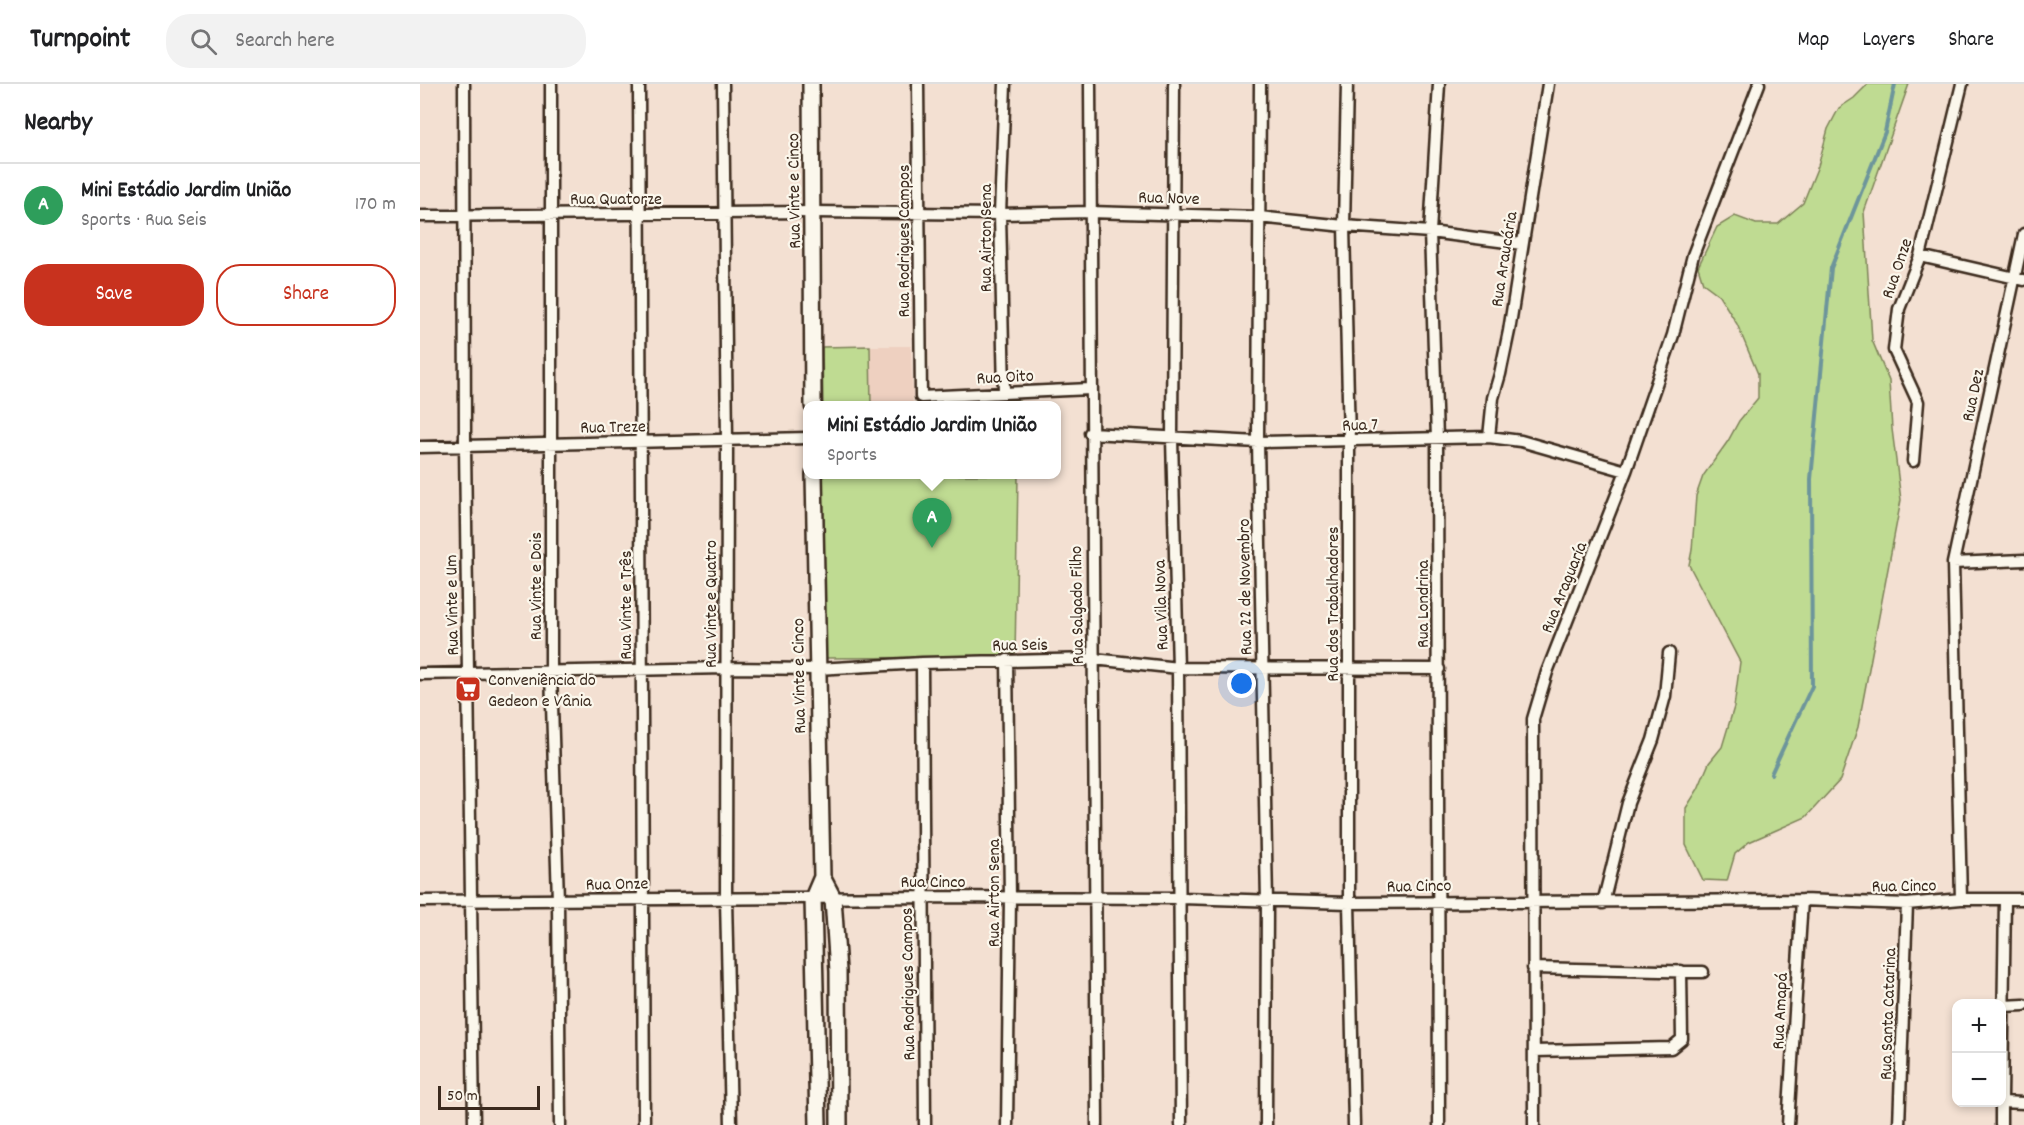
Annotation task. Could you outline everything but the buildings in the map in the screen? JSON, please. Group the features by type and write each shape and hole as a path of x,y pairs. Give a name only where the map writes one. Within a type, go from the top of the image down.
{"street":[{"name":"Rua Vinte e Um","path":"464,84 465,446 474,1125"},
{"name":"Rua Vinte e Dois","path":"551,84 551,672 558,900 560,1125"},
{"name":"Rua Vinte e Três","path":"639,84 644,1125"},
{"name":"Rua Vinte e Quatro","path":"723,84 727,440 726,899 731,1125"},
{"name":"Rua Vinte e Cinco","path":"811,84 813,401"},
{"name":"Rua Rodrigues Campos","path":"918,84 921,397"},
{"name":"Rua Airton Sena","path":"1004,392 1000,214 1005,84"},
{"name":"Rua Salgado Filho","path":"1090,84 1090,433 1094,659 1096,1125"},
{"name":"Rua Vila Nova","path":"1174,84 1172,439 1178,668 1181,1125"},
{"name":"Rua 22 de Novembro","path":"1260,84 1257,442 1267,902 1266,1125"},
{"name":"Rua dos Trabalhadores","path":"1347,84 1344,226 1349,441 1349,903 1354,1125"},
{"name":"Rua Londrina","path":"1439,84 1430,232 1437,438 1440,1125"},
{"name":"Rua Araucária","path":"1490,437 1493,398 1509,331 1548,84"},
{"name":"Rua Araguaría","path":"1534,1125 1533,719 1547,672 1626,471 1673,335 1693,255 1759,84"},
{"name":"Rua Onze","path":"1912,461 1918,402 1894,350 1899,309 1920,256 1962,84"},
{"name":"Rua Quatorze","path":"420,216 813,212"},
{"name":"Rua Nove","path":"813,212 919,214 1090,212 1259,217 1430,232 1522,244"},
{"name":"Rua Dez","path":"1961,899 1953,563 2019,279 2024,234"},
{"path":"1920,256 2019,279"},
{"name":"Rua Oito","path":"921,397 1090,389"},
{"name":"Rua 7","path":"1090,433 1257,442 1490,437 1521,441 1626,471"},
{"name":"Rua Treze","path":"420,447 803,438"},
{"name":"Rua Vinte e Cinco","path":"814,479 822,877 813,898 818,1125"},
{"path":"1953,563 2024,560"},
{"path":"1603,903 1628,803 1653,740 1665,696 1670,653"},
{"name":"Rua Seis","path":"420,674 726,668 818,669 922,663 1094,659 1178,668 1439,669"},
{"name":"Rua Airton Sena","path":"1007,660 1010,898 1007,1125"},
{"name":"Rua Rodrigues Campos","path":"922,663 925,1125"},
{"name":"Rua Vinte e Cinco","path":"822,877 833,898 838,971 839,1125"},
{"name":"Rua Onze","path":"420,902 813,898"},
{"name":"Rua Cinco","path":"813,898 1181,898 1349,903 1802,900 1907,904 1961,899 2024,899"},
{"name":"Rua Amapá","path":"1788,1125 1802,900"},
{"path":"2004,999 2005,900"},
{"name":"Rua Santa Catarina","path":"1899,1125 1907,904"},
{"path":"1533,968 1703,972"},
{"path":"1534,1051 1671,1048 1682,1039 1681,971"},
{"path":"2006,1006 2024,1005"},
{"path":"2001,1125 2001,1102 2024,1103"}],"shaded area":[{"path":"870,346 911,346 913,401 871,401"}],"green space":[{"path":"1868,84 1909,84 1864,212 1872,340 1889,381 1892,429 1901,500 1858,727 1840,780 1806,817 1749,842 1735,854 1727,881 1703,880 1686,845 1686,808 1698,789 1709,763 1722,747 1734,707 1740,662 1689,565 1696,496 1703,476 1739,421 1758,398 1758,374 1737,324 1719,295 1703,283 1698,267 1717,227 1735,216 1756,224 1778,224 1803,203 1818,166 1828,129 1839,108 1854,98"},
{"path":"870,346 871,401 823,401 822,347"},
{"path":"823,479 1018,479 1015,657 825,658"}],"waterway":[{"path":"1771,774 1812,686 1811,479 1831,268 1885,132 1895,84"}],"place":[{"name":"Mini Estádio Jardim União","path":"932,548"},
{"name":"Conveniência do Gedeon e Vânia","path":"468,689"}]}
